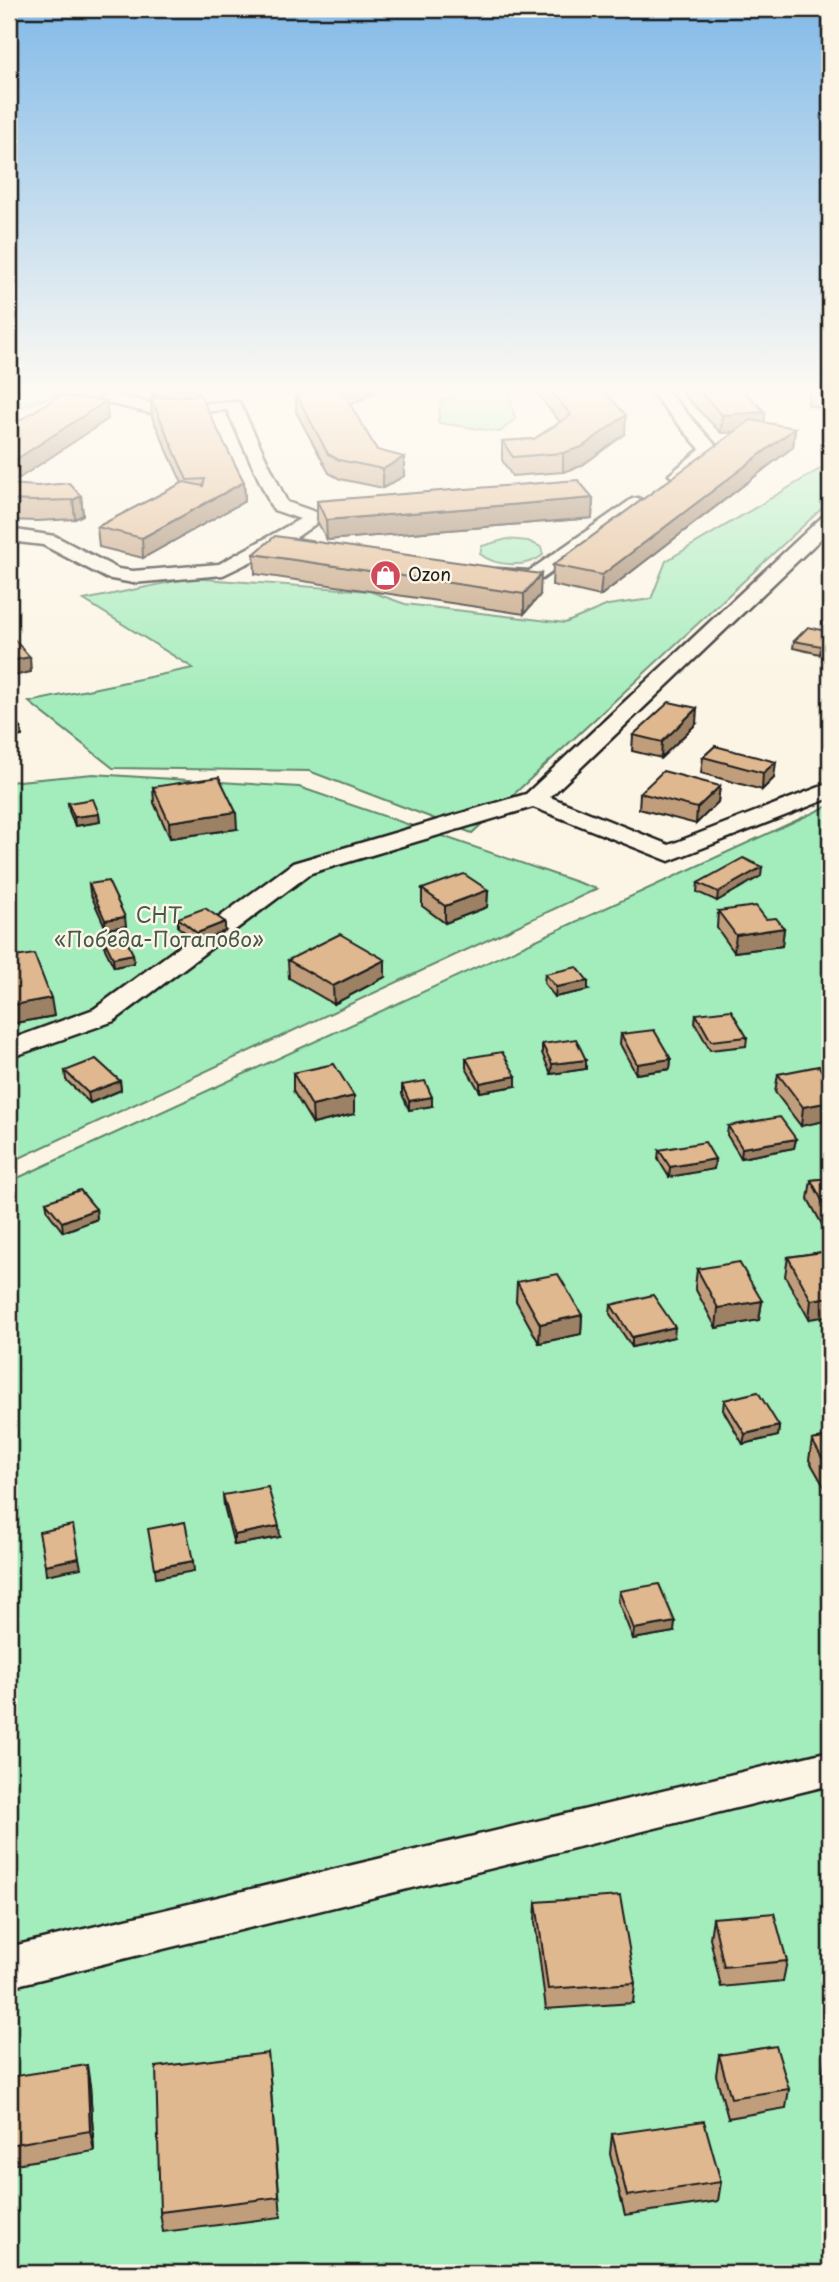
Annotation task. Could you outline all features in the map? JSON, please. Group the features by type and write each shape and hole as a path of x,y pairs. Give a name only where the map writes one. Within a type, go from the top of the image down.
{"street":[{"path":"9,536 48,540 113,574 133,578 229,568 315,518 280,506 276,496"},
{"path":"474,572 521,578 535,575 648,496"},
{"path":"9,1050 104,1015 302,868 534,799 830,520"},
{"path":"276,542 329,550"},
{"path":"534,799 669,854 830,790"},
{"path":"9,1967 830,1768"}],"green space":[{"path":"774,496 830,496 830,501 472,833 309,771 113,768 29,702 193,668 84,600 190,578 369,591 405,604 565,623 608,605 651,599 666,561"},
{"path":"507,539 528,541 541,547 543,555 529,562 512,564 494,561 480,554 482,546"},
{"name":"СНТ «Победа-Потапово»","path":"93,774 299,787 597,889 9,1163 9,782"},
{"path":"830,805 830,2273 9,2273 9,1182"}],"building":[{"path":"9,496 80,496 73,500 9,500"},
{"path":"156,496 218,496 142,538 97,527"},
{"path":"373,496 593,498 326,520 317,501"},
{"path":"647,496 705,496 602,575 553,565"},
{"path":"275,536 541,574 524,594 254,554"},
{"path":"808,627 830,632 830,637 821,646 794,641"},
{"path":"14,639 30,657 9,661 9,640"},
{"path":"669,702 697,708 662,742 633,735"},
{"path":"9,717 21,728 9,731"},
{"path":"715,746 776,762 763,773 703,757"},
{"path":"663,771 720,786 697,808 640,793"},
{"path":"219,777 236,812 169,822 153,787"},
{"path":"93,799 99,814 74,817 68,803"},
{"path":"743,858 762,867 718,892 698,883"},
{"path":"464,874 488,890 445,906 422,889"},
{"path":"108,881 125,917 105,920 89,884"},
{"path":"756,906 766,919 776,918 784,928 736,935 718,911"},
{"path":"205,908 225,922 197,933 178,918"},
{"path":"340,934 385,960 333,986 288,960"},
{"path":"125,937 133,954 113,958 104,940"},
{"path":"34,954 51,998 13,1005 9,994 9,958"},
{"path":"577,967 588,981 556,987 545,974"},
{"path":"731,1010 747,1037 711,1041 696,1014"},
{"path":"654,1030 671,1059 637,1064 621,1034"},
{"path":"576,1039 586,1060 552,1064 542,1044"},
{"path":"502,1052 516,1076 480,1083 466,1058"},
{"path":"96,1059 120,1081 88,1093 65,1071"},
{"path":"334,1064 354,1096 312,1106 293,1073"},
{"path":"819,1066 825,1078 830,1078 830,1102 803,1107 778,1074"},
{"path":"425,1081 432,1097 409,1101 402,1085"},
{"path":"780,1117 796,1139 742,1148 728,1126"},
{"path":"705,1142 715,1159 670,1167 659,1150"},
{"path":"830,1178 830,1215 811,1180"},
{"path":"80,1190 96,1209 62,1222 46,1202"},
{"path":"830,1251 830,1297 811,1300 788,1257"},
{"path":"739,1262 762,1301 718,1308 697,1269"},
{"path":"558,1274 582,1315 540,1324 517,1282"},
{"path":"653,1295 675,1327 632,1337 611,1305"},
{"path":"758,1392 779,1426 745,1434 724,1400"},
{"path":"830,1437 830,1472 812,1440"},
{"path":"268,1487 279,1526 234,1535 223,1495"},
{"path":"185,1522 193,1561 155,1568 148,1529"},
{"path":"73,1525 79,1558 45,1565 39,1532"},
{"path":"659,1584 675,1622 634,1629 619,1591"},
{"path":"620,1896 635,1983 548,1989 536,1902"},
{"path":"774,1913 787,1961 724,1967 713,1918"},
{"path":"776,2046 789,2089 731,2098 719,2055"},
{"path":"268,2053 279,2197 160,2212 156,2067"},
{"path":"826,2056 830,2056 830,2073"},
{"path":"87,2065 90,2131 9,2145 9,2077"},
{"path":"704,2121 721,2182 627,2196 612,2134"},
{"path":"258,2265 259,2273 168,2273"}],"place":[{"name":"Ozon","path":"385,575"}]}
